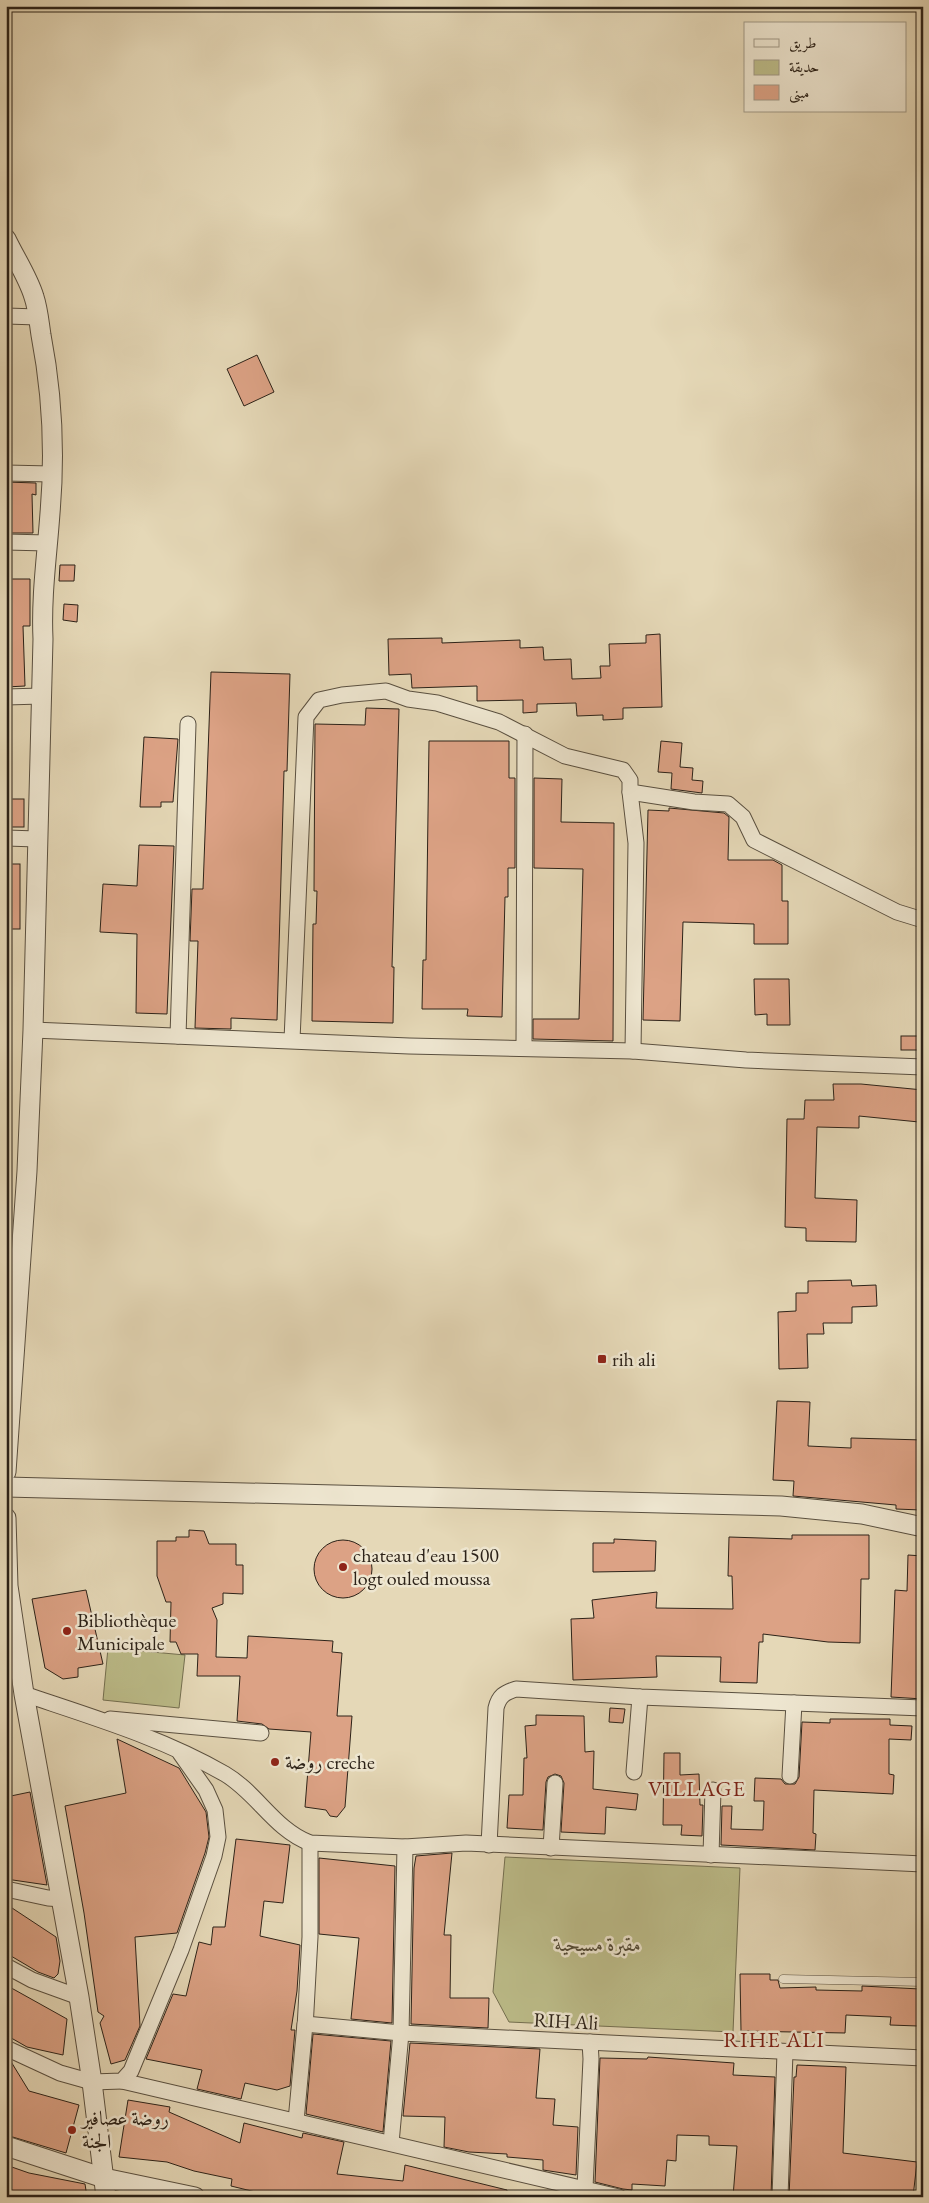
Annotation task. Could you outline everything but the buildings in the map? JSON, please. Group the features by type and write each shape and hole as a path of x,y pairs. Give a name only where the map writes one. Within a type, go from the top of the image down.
{"street":[{"path":"6,239 34,297 38,317 46,359 50,402 51,474 41,606 41,696 33,1030 27,1171 6,1472"},
{"path":"6,316 38,317"},
{"path":"6,473 51,474"},
{"path":"6,542 47,542"},
{"path":"292,1040 306,717 319,700 342,695 386,691 408,699 437,703 499,722 565,756 623,770 630,780 636,843 633,1051"},
{"path":"6,697 41,696"},
{"path":"178,1036 188,724"},
{"path":"524,1048 525,734"},
{"path":"630,792 694,802 728,804 743,817 754,840 897,912 923,920"},
{"path":"6,838 37,838"},
{"path":"33,1030 409,1046 633,1051 746,1060 923,1067"},
{"path":"6,1487 781,1506 853,1513 923,1528"},
{"path":"6,1518 8,1586 24,1694 62,1899 92,2082 106,2197"},
{"path":"489,1845 496,1708 498,1699 505,1692 516,1690 640,1697 923,1708"},
{"path":"24,1694 99,1719 177,1750 226,1775 249,1792 286,1830 296,1838 310,1843 405,1847 466,1843 923,1864"},
{"path":"634,1772 640,1697"},
{"path":"790,1776 794,1703"},
{"path":"99,1719 118,1719 261,1732"},
{"path":"122,2081 131,2071 181,1950 214,1856 218,1837 215,1810 206,1790 177,1750"},
{"path":"551,1848 555,1783"},
{"path":"711,1855 713,1790"},
{"path":"296,2121 305,2028 310,1937 310,1843"},
{"path":"391,2143 401,2033 405,1847"},
{"path":"6,1888 48,1898 62,1899"},
{"path":"6,1966 32,1980 78,1997"},
{"name":"RIH Ali","path":"305,2028 305,2024 401,2033 923,2058"},
{"path":"584,2188 591,2059 590,2042"},
{"path":"6,2048 60,2072 92,2082 122,2081 619,2197"},
{"path":"780,2197 785,2052"},
{"path":"6,2146 104,2178 194,2197"}],"lane":[{"path":"783,1979 923,1982"}],"green space":[{"path":"108,1648 185,1655 179,1708 103,1700"},
{"name":"مقبرة مسيحية","path":"505,1857 740,1868 733,2032 509,2022 493,1992"}],"place":[{"name":"rih ali","path":"602,1359"},
{"name":"chateau d'eau 1500 logt ouled moussa","path":"343,1567"},
{"name":"Bibliothèque Municipale","path":"67,1631"},
{"name":"روضة creche","path":"275,1762"},
{"name":"روضة عصافير الجنة","path":"72,2130"}],"district":[{"name":"VILLAGE","path":"697,1788"},
{"name":"RIHE ALI","path":"774,2039"}]}
